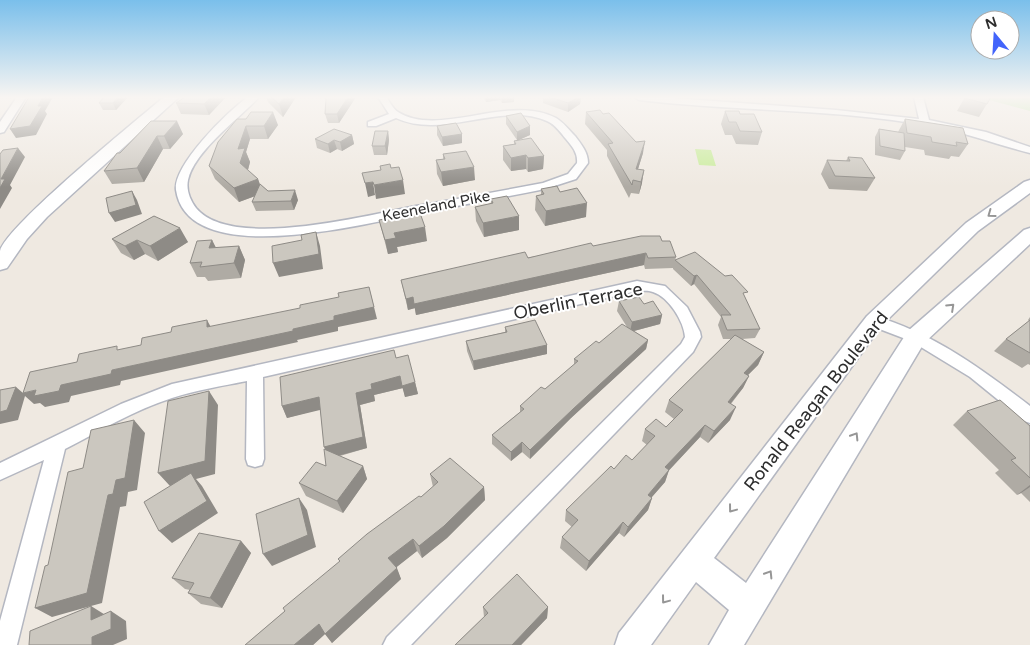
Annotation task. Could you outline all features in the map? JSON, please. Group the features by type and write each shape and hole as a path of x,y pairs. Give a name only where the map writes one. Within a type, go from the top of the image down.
{"main road":[{"path":"0,264 20,235 41,214 138,127"},
{"name":"Ronald Reagan Boulevard","path":"631,645 874,321 972,228 1030,185"},
{"path":"725,645 916,337 1030,234"},
{"path":"694,560 749,606"}],"street":[{"name":"Keeneland Pike","path":"223,127 196,158 182,178 182,193 189,208 202,220 224,228 250,232 281,233 314,229 545,186 566,179 577,172 584,162 583,155 562,127"},
{"path":"956,127 982,133 1030,150"},
{"name":"Oberlin Terrace","path":"0,472 104,418 140,402 172,391 637,286 649,286 661,290 670,296 690,324 693,337 687,348 395,645"},
{"path":"874,321 916,337 976,373 1030,416"},
{"path":"255,373 255,459"},
{"path":"6,645 57,444"}],"green space":[{"path":"695,149 711,150 716,166 699,165"}],"building":[{"path":"145,127 172,127 164,136 157,136 137,168 104,171 117,153 120,153"},
{"path":"230,127 246,127 238,149 245,148 240,163 258,179 234,188 209,166 218,142"},
{"path":"438,127 458,127 462,134 442,137"},
{"path":"514,127 528,127 517,132"},
{"path":"599,127 622,127 636,142 645,141 636,169 644,170 641,182 633,180 632,185 608,144 613,143"},
{"path":"738,127 760,127 762,132 740,131"},
{"path":"906,127 963,128 968,144 956,142 957,146 932,142 931,137 907,133"},
{"path":"334,129 352,135 340,142 334,140 328,144 315,139"},
{"path":"879,129 904,133 905,151 880,146"},
{"path":"375,131 388,131 385,146 372,146"},
{"path":"531,138 544,156 528,158 526,155 511,158 503,146 516,144 514,141"},
{"path":"18,148 1,179 5,179 0,188 0,154 3,150"},
{"path":"466,151 474,167 441,172 436,160 445,159 443,154"},
{"path":"848,157 862,158 875,178 835,176 827,160 850,161"},
{"path":"390,164 391,168 399,167 403,180 374,185 373,182 365,183 362,173 381,170 380,166"},
{"path":"260,184 268,191 295,190 291,201 252,202"},
{"path":"557,186 560,192 577,188 587,203 546,211 536,196 544,194 541,189"},
{"path":"132,191 136,205 109,213 106,198"},
{"path":"507,196 519,216 483,223 475,207 493,203 491,199"},
{"path":"420,213 425,227 394,233 396,238 385,240 379,220"},
{"path":"154,216 180,228 150,246 137,240 125,246 112,239"},
{"path":"316,232 319,254 273,263 272,246 302,240 301,235"},
{"path":"641,236 660,236 662,241 670,241 676,257 648,258 646,253 414,304 413,297 406,299 401,280 525,252 528,258 591,243 593,246"},
{"path":"212,240 209,248 239,246 234,263 200,267 202,262 190,263 197,241"},
{"path":"695,252 725,276 732,275 748,292 743,293 760,329 727,330 721,315 731,315 697,275 694,276 675,260"},
{"path":"369,287 374,307 334,316 334,320 293,329 293,331 112,370 111,374 61,385 59,391 34,396 36,390 23,393 30,372 77,362 79,354 117,346 117,350 141,345 142,338 171,332 172,327 207,320 207,327 300,308 300,305 339,297 338,293"},
{"path":"639,297 644,304 653,301 662,315 632,322 619,301"},
{"path":"535,320 547,345 473,361 466,341 507,332 505,327"},
{"path":"1030,320 1030,353 1006,339"},
{"path":"622,324 648,340 530,450 522,442 511,452 492,435 524,409 520,406 541,387 545,389 578,361 574,359 596,341 599,343"},
{"path":"735,335 764,352 744,373 749,376 728,402 736,407 714,431 705,425 665,467 669,470 648,495 652,498 628,527 623,522 589,561 562,537 578,520 566,510 611,466 614,469 626,455 632,460 655,436 645,429 656,419 666,427 683,410 669,400"},
{"path":"394,350 396,358 408,355 415,382 402,386 400,376 371,384 372,389 356,393 363,437 324,447 319,397 282,406 280,377"},
{"path":"16,387 7,410 0,412 0,390"},
{"path":"209,391 205,461 158,473 168,401"},
{"path":"1000,400 1030,426 1030,478 1011,460 1016,458 967,411"},
{"path":"134,420 125,478 116,480 113,494 108,495 87,593 35,608 45,566 48,565 68,472 83,468 91,430"},
{"path":"324,449 363,466 337,501 299,483 316,462 326,466"},
{"path":"450,458 484,487 444,526 419,546 413,539 388,558 397,568 325,634 319,624 294,645 245,645 285,611 283,608 340,561 338,559 367,534 419,496 421,497 438,482 430,474"},
{"path":"191,473 207,501 159,531 144,502"},
{"path":"299,498 308,535 263,554 256,514"},
{"path":"199,533 241,541 210,598 188,593 194,583 172,578"},
{"path":"517,574 548,607 512,645 455,645 488,613 483,607"},
{"path":"91,606 91,620 111,611 111,629 92,637 92,645 29,645 30,631"}]}
